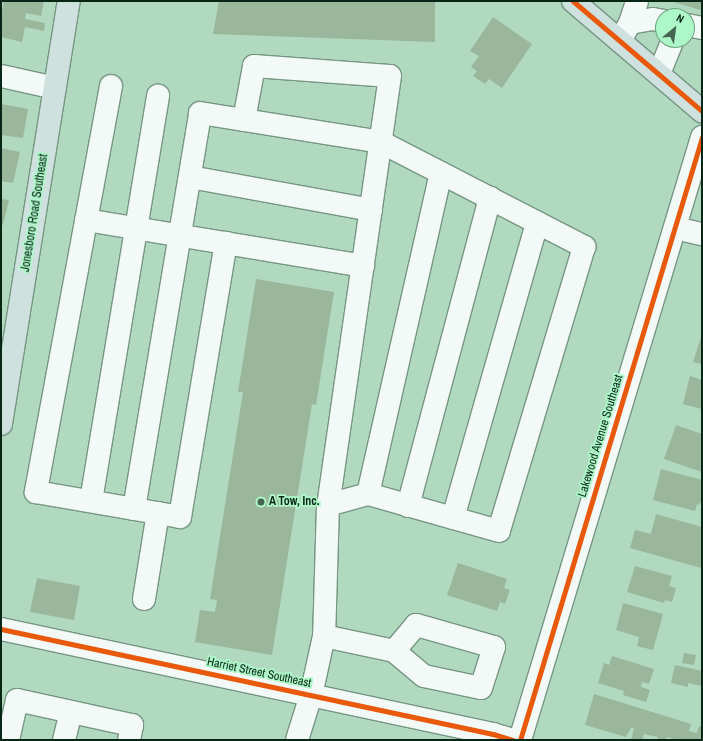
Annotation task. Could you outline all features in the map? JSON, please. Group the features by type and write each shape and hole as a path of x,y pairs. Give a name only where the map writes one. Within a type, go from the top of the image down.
{"main road":[{"name":"Jonesboro Road Southeast","path":"1,424 5,372 69,1"},
{"path":"573,1 625,32 659,74 702,111"}],"street":[{"path":"625,32 637,1"},
{"path":"625,32 655,19"},
{"path":"659,74 670,48"},
{"path":"244,120 254,66 390,76 328,505 324,636 311,695 298,740"},
{"path":"1,76 55,88"},
{"path":"111,86 36,492 180,517 226,243"},
{"path":"91,502 158,95"},
{"path":"134,509 200,113 381,142 584,247 499,531 368,494 328,505"},
{"name":"Lakewood Avenue Southeast","path":"520,740 702,137"},
{"path":"368,494 441,173"},
{"path":"190,177 371,210"},
{"path":"408,506 490,198"},
{"path":"86,220 363,266"},
{"path":"453,518 537,223"},
{"path":"675,228 702,234"},
{"path":"144,599 158,513"},
{"name":"Harriet Street Southeast","path":"1,629 493,734 513,740"},
{"path":"324,636 394,651"},
{"path":"8,740 17,700 132,725 129,740"},
{"path":"64,740 71,712"}],"building":[{"path":"4,1 44,1 41,16 26,13 25,19 45,23 44,31 25,27 22,42 1,37 1,16"},
{"path":"219,1 435,1 435,42 213,34"},
{"path":"670,1 702,1 702,9 700,10"},
{"path":"493,17 532,44 502,88 489,79 485,84 473,76 477,71 471,67 479,56 470,51"},
{"path":"1,104 28,109 23,138 1,135"},
{"path":"1,148 20,152 13,183 1,181"},
{"path":"1,199 9,200 3,225 1,225"},
{"name":"A Tow, Inc.","path":"256,279 334,292 316,405 312,404 272,655 195,642 200,610 215,612 217,600 210,599 243,392 238,392"},
{"path":"702,334 702,364 693,362"},
{"path":"690,376 702,380 702,409 683,404"},
{"path":"676,425 702,434 702,472 664,459"},
{"path":"661,469 702,480 702,500 699,505 697,504 695,511 653,500"},
{"path":"656,514 702,527 701,568 630,548 635,530 651,534"},
{"path":"458,563 507,579 504,588 510,590 505,604 500,602 497,611 447,595"},
{"path":"635,566 672,576 669,586 676,588 672,602 665,600 664,603 627,592"},
{"path":"37,578 80,586 74,620 30,612"},
{"path":"623,603 663,614 653,650 637,646 639,637 616,630"},
{"path":"684,653 696,655 694,665 682,663"},
{"path":"612,656 654,669 649,684 642,682 641,687 650,690 646,702 623,695 624,691 598,683 604,663 609,665"},
{"path":"675,665 702,671 702,686 688,683 688,687 671,683"},
{"path":"594,694 691,724 689,731 697,733 699,726 702,727 702,740 677,740 667,737 666,740 657,740 658,737 644,734 642,740 631,740 634,728 631,728 626,737 585,725"}],"cycle path":[{"path":"573,1 702,111"},
{"path":"520,740 702,137"},
{"path":"1,629 493,734 513,740"}],"place":[{"name":"A Tow, Inc.","path":"261,502"}]}
